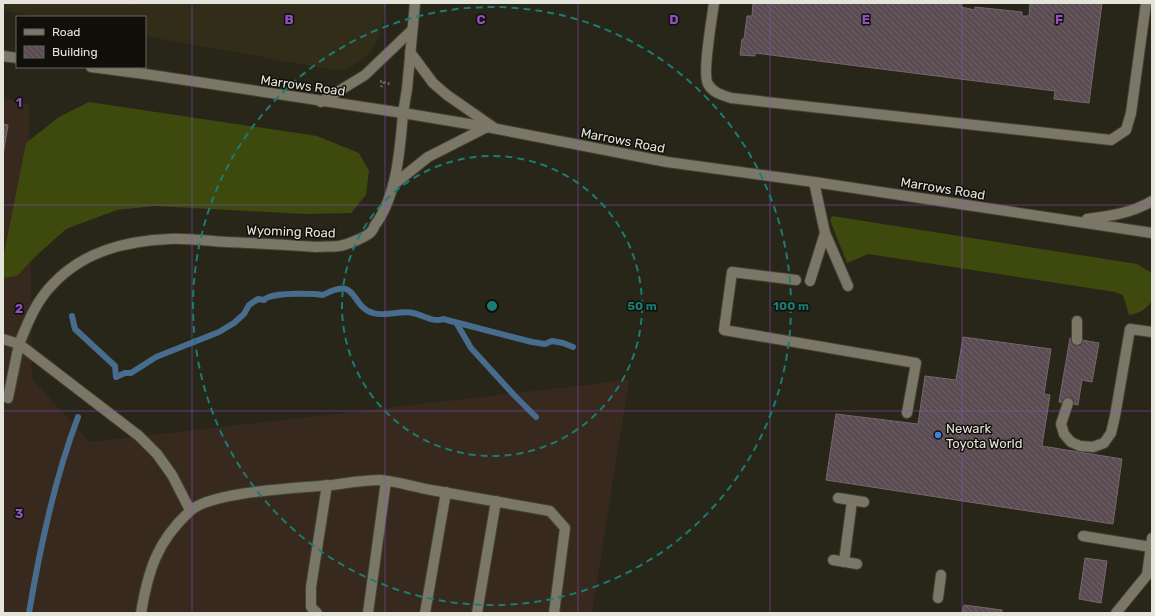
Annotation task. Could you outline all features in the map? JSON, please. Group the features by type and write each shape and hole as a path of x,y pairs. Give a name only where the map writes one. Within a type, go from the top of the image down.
{"street":[{"name":"Wyoming Road","path":"8,398 19,344 36,305 53,284 72,267 94,254 117,246 143,241 170,239 339,246 370,233 389,202 393,185 401,140 415,3"},
{"path":"714,3 706,69 707,83 714,92 731,98 1111,140 1126,130 1131,113 1146,3"},
{"path":"320,102 365,75 412,31"},
{"path":"393,185 428,157 492,128 433,83 410,52"},
{"path":"3,56 16,58"},
{"name":"Marrows Road","path":"99,68 320,102 403,113 492,128 667,162 814,182 1152,233"},
{"path":"814,182 825,233 848,286"},
{"path":"1077,221 1120,214 1140,208 1152,201"},
{"path":"810,281 825,233"},
{"path":"796,280 732,272 724,330 916,363 907,413"},
{"path":"1077,321 1077,340"},
{"path":"1068,403 1061,424 1064,434 1071,442 1080,446 1093,447 1104,443 1112,433 1116,416 1130,329 1152,332"},
{"path":"3,339 19,344 139,436 156,454 172,475 190,510"},
{"path":"141,613 150,571 157,554 167,538 190,510 200,505 236,494 380,480 550,511 565,528 554,613"},
{"path":"368,613 386,482"},
{"path":"317,613 311,607 311,587 327,485"},
{"path":"425,613 446,492"},
{"path":"838,498 864,502"},
{"path":"844,562 852,501"},
{"path":"477,613 496,502"},
{"path":"1083,536 1151,542 1150,563 1147,575 1116,613"},
{"path":"833,560 857,564"},
{"path":"938,598 941,575"}],"path":[{"path":"129,3 136,3"},
{"path":"378,80 390,84"},
{"path":"381,87 384,82"}],"shaded area":[{"path":"3,3 387,3 380,34 371,52 350,67 343,70 323,68 146,36 146,16 34,16 3,10"},
{"path":"3,99 29,104 32,379 90,442 629,380 592,613 3,613"}],"green space":[{"path":"89,102 317,136 359,153 369,171 366,195 351,213 305,214 155,206 117,210 66,229 37,255 17,276 3,278 3,259 26,143 59,117"},
{"path":"832,216 1137,264 1152,273 1152,300 1148,306 1142,310 1129,315 1123,295 1115,292 868,254 847,263 830,220"}],"building":[{"path":"753,3 962,3 961,7 975,10 975,7 1022,12 1022,16 1029,16 1030,3 1102,3 1089,103 1054,99 1055,91 755,53 755,56 740,55 747,16 752,16"},
{"path":"3,124 8,125 3,155"},
{"name":"Newark Toyota World","path":"963,337 1051,349 1044,394 1050,395 1042,446 1122,459 1113,524 826,480 836,414 918,424 925,376 956,380"},
{"path":"1070,338 1099,343 1092,382 1082,380 1078,405 1059,402"},
{"path":"1085,558 1107,561 1101,603 1079,599"},
{"path":"964,605 1002,610 1002,613 962,613"}],"waterway":[{"path":"72,316 75,329 115,366 116,377 125,373 131,373 156,357 219,332 234,323 244,314 249,305 258,299 264,300 268,297 288,294 323,295 343,288 348,290 365,309 373,313 382,314 408,312 436,320 443,319 532,342 545,344 552,341 573,347"},
{"path":"457,324 471,348 536,417"},
{"path":"29,613 38,563 55,489 69,441 78,417"}],"place":[{"name":"Newark Toyota World","path":"938,435"}]}
